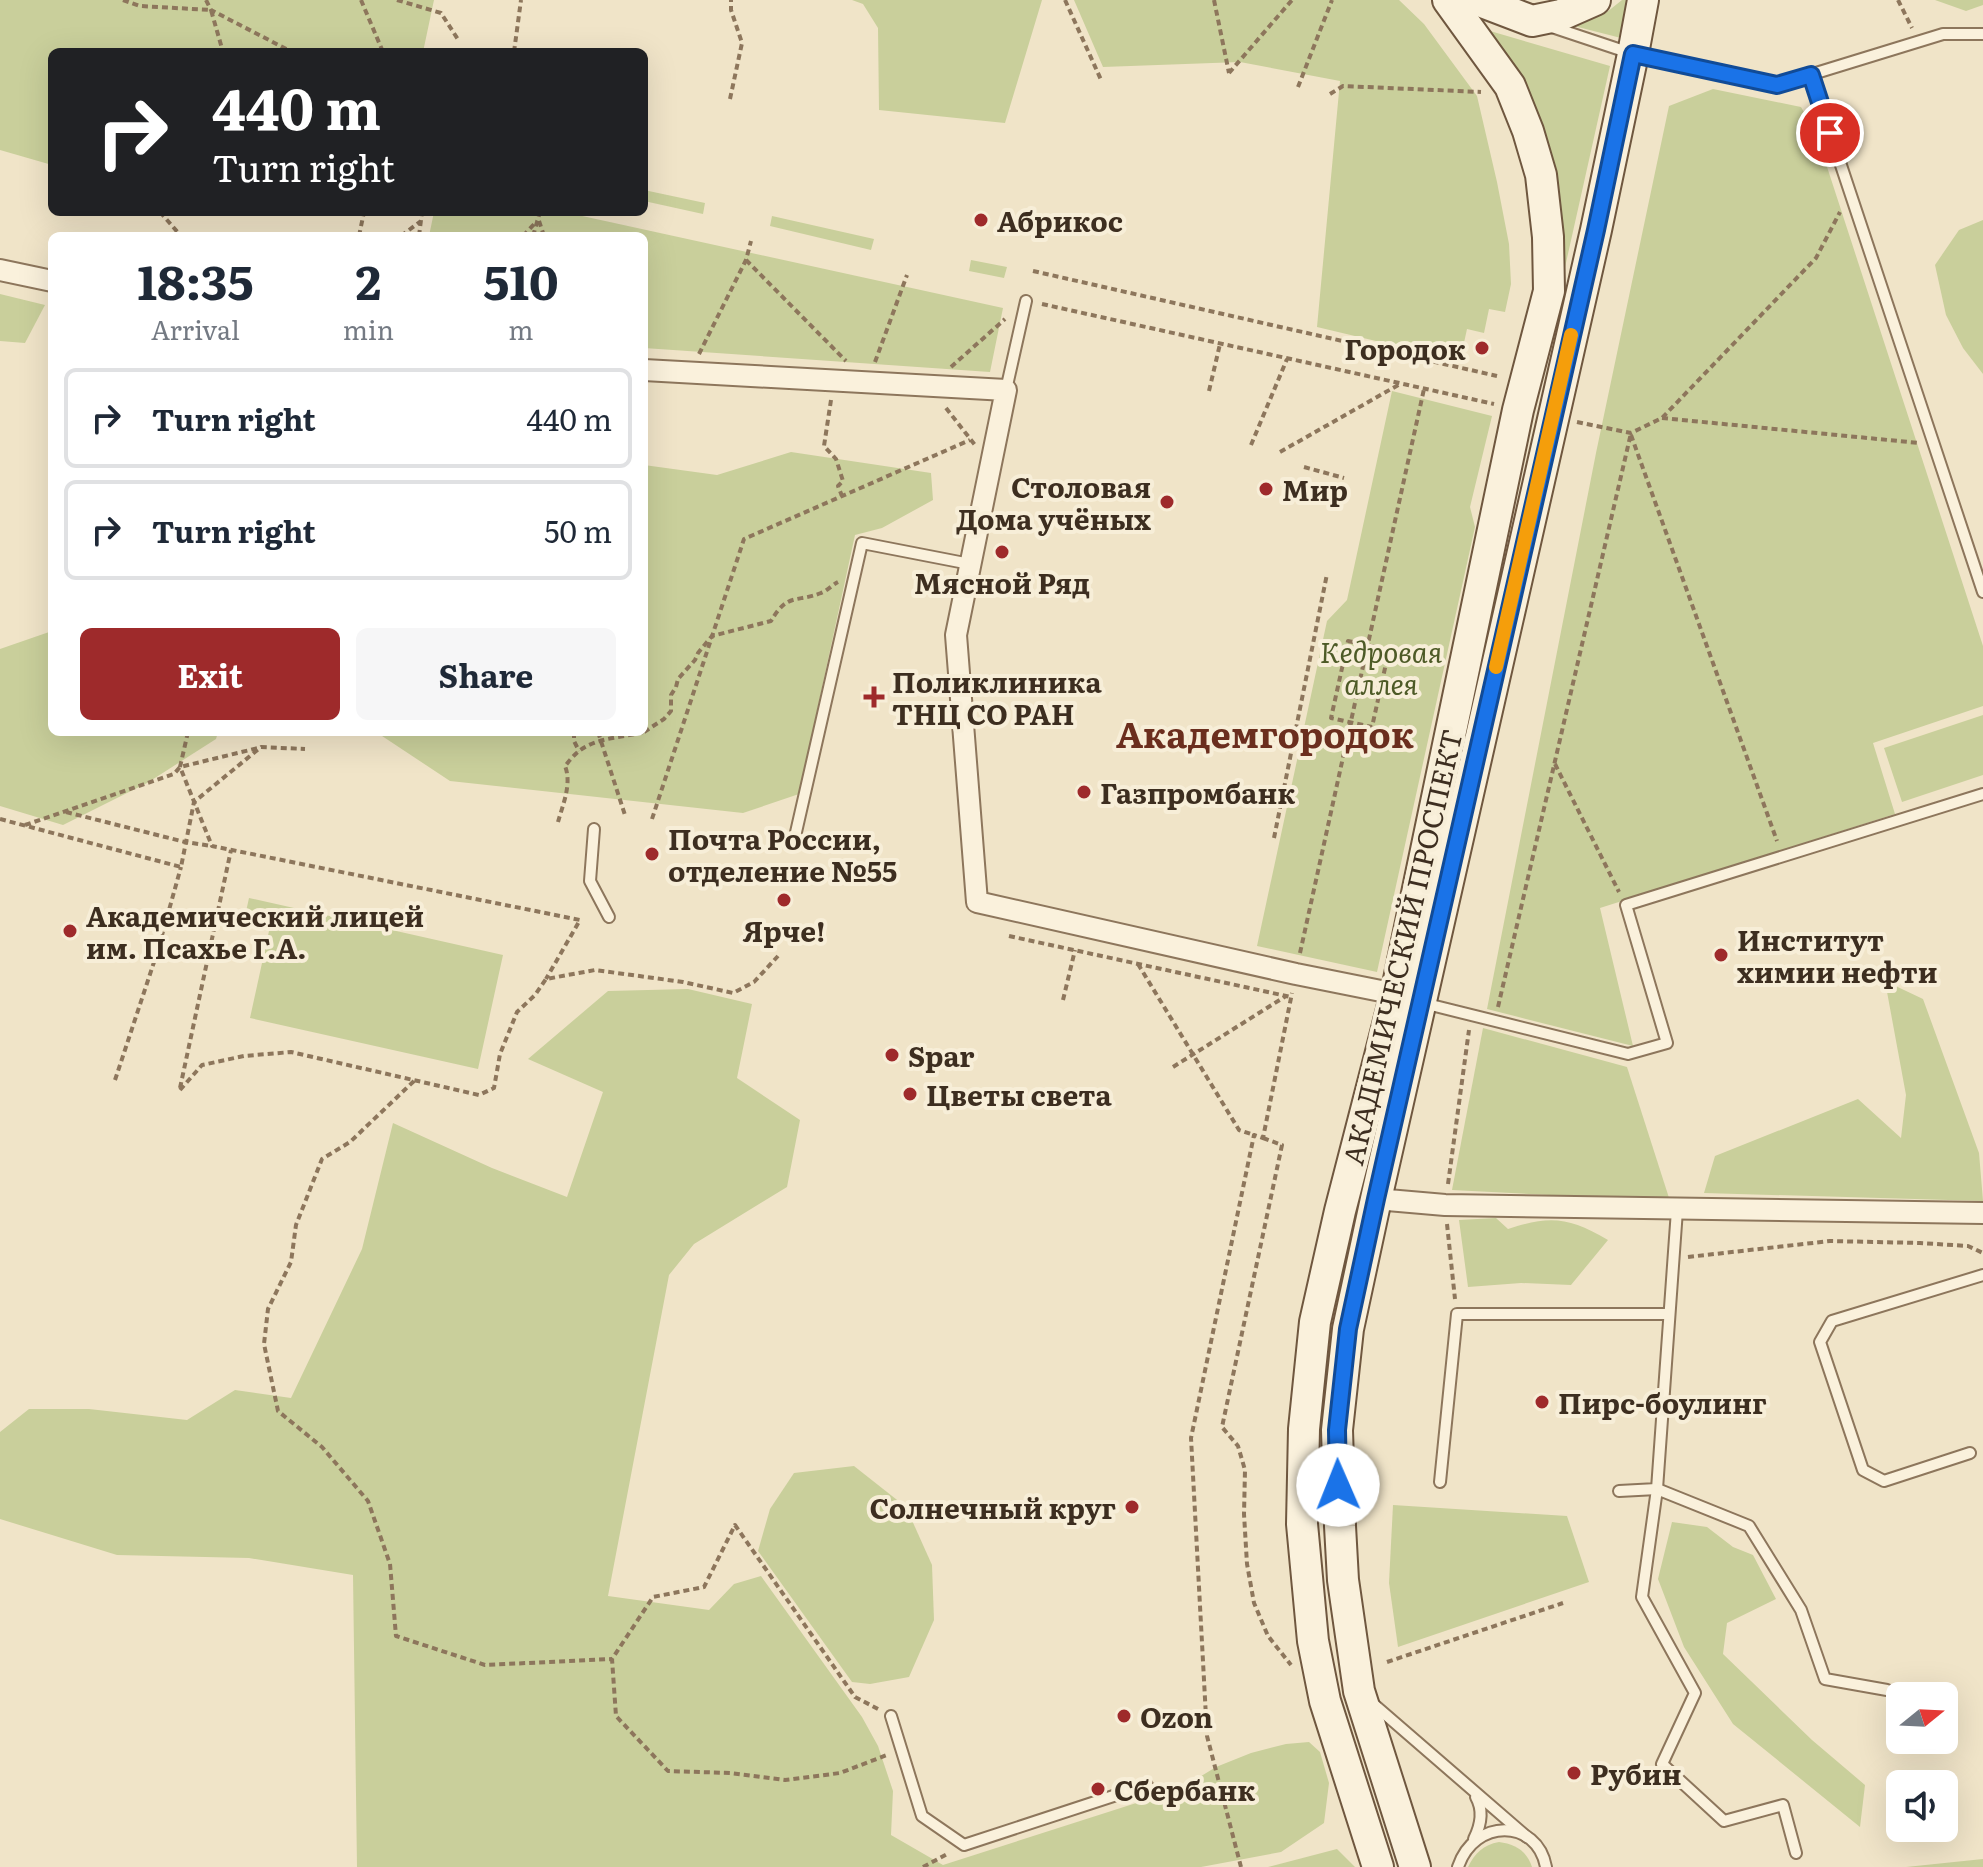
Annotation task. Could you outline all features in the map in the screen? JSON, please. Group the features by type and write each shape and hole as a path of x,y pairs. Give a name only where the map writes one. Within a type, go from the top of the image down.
{"main road":[{"name":"АКАДЕМИЧЕСКИЙ ПРОСПЕКТ","path":"1415,1867 1359,1691 1343,1580 1337,1430 1348,1329 1376,1199 1408,998 1518,410 1549,291 1548,237 1541,175 1528,131 1510,86 1448,0"},
{"path":"1477,0 1532,21 1561,15 1595,0"},
{"name":"АКАДЕМИЧЕСКИЙ ПРОСПЕКТ","path":"1378,1867 1325,1701 1313,1641 1302,1524 1304,1429 1315,1322 1340,1211 1408,998 1552,418 1596,230 1643,0"},
{"path":"1325,1701 1359,1691"}],"street":[{"path":"0,270 48,280"},
{"path":"648,370 1006,390 956,635 977,902 1408,998"},
{"path":"1376,1199 1445,1205 1983,1213"}],"lane":[{"path":"1532,21 1633,54 1777,85 1943,34 1983,34"},
{"path":"1811,75 1983,592"},
{"path":"1006,390 1026,301"},
{"path":"794,841 862,543 970,564"},
{"path":"1408,998 1628,1054 1667,1043 1626,905 1983,794"},
{"path":"594,829 590,881 609,917"},
{"path":"1677,1210 1657,1489 1642,1597 1695,1693 1662,1764 1724,1821 1783,1805 1796,1853"},
{"path":"1970,1453 1884,1481 1863,1470 1820,1342 1832,1321 1983,1275"},
{"path":"1440,1482 1457,1314 1669,1314"},
{"path":"1619,1491 1657,1489 1749,1526 1801,1610 1825,1679 1886,1690"},
{"path":"1359,1691 1538,1847 1546,1867"},
{"path":"891,1716 922,1816 964,1845 1147,1785"},
{"path":"1458,1867 1463,1852 1480,1828 1480,1804 1473,1791"},
{"path":"1473,1840 1499,1830 1513,1831 1527,1837"}],"path":[{"path":"123,0 140,6 211,10 284,48"},
{"path":"206,0 222,48"},
{"path":"361,0 381,48"},
{"path":"397,0 441,13 459,41"},
{"path":"515,48 521,0"},
{"path":"730,99 742,43 731,10 731,0"},
{"path":"1065,0 1102,82"},
{"path":"1214,0 1229,73 1292,0"},
{"path":"1298,87 1332,0"},
{"path":"1898,0 1918,41"},
{"path":"1330,94 1343,86 1482,92"},
{"path":"1552,418 1631,433 1662,418 1816,258 1850,192"},
{"path":"164,216 178,232"},
{"path":"420,232 422,216"},
{"path":"534,232 539,216"},
{"path":"527,232 539,219"},
{"path":"539,219 543,232"},
{"path":"406,232 421,221"},
{"path":"689,373 746,260 751,241"},
{"path":"746,260 868,383 907,275"},
{"path":"1033,271 1497,376"},
{"path":"1026,301 1518,410"},
{"path":"1209,391 1220,344"},
{"path":"1251,445 1287,359"},
{"path":"833,381 824,446 836,459 843,481 838,486 842,496"},
{"path":"1280,452 1400,384"},
{"path":"1263,1138 1288,996 1296,974 1424,389"},
{"path":"1662,418 1934,444"},
{"path":"652,819 744,539 998,428"},
{"path":"1457,1314 1445,1205 1470,1028 1498,1007 1631,433"},
{"path":"1631,433 1783,856"},
{"path":"1304,467 1344,478"},
{"path":"648,729 671,711 671,695 678,679 712,636 771,621 779,608 795,598 821,593 855,570"},
{"path":"1274,838 1327,574"},
{"path":"1348,641 1389,650 1372,727 1351,722 1331,718 1348,641"},
{"path":"24,825 174,774 180,767 187,736"},
{"path":"574,736 579,751"},
{"path":"599,736 625,815"},
{"path":"558,822 566,794 568,772 565,766 579,751 601,741 625,736"},
{"path":"180,767 261,747 305,749"},
{"path":"115,1080 157,953 181,867 194,802 261,747"},
{"path":"1555,764 1626,905"},
{"path":"180,767 212,846"},
{"path":"65,812 185,842 231,849 580,920 546,979 517,1012 500,1054 494,1088 479,1095 291,1052 244,1056 202,1065 180,1090 231,849"},
{"path":"0,819 181,867"},
{"path":"1009,936 1288,996"},
{"path":"1063,1000 1075,950"},
{"path":"546,979 595,970 683,982 733,993 754,982 778,956"},
{"path":"1138,964 1239,1130 1282,1145 1222,1427 1238,1446 1245,1470 1247,1564 1254,1603 1268,1636 1296,1672"},
{"path":"1173,1067 1288,996"},
{"path":"414,1081 350,1142 322,1159 296,1225 291,1262 268,1309 264,1344 278,1411 322,1447 368,1501 390,1564 396,1636 485,1665 612,1659"},
{"path":"1241,1867 1207,1736 1191,1438 1254,1135"},
{"path":"1673,1259 1830,1241 1968,1246 1983,1253"},
{"path":"891,1716 855,1697 735,1525 704,1587 653,1597 612,1659 616,1716 668,1771 730,1773 785,1780 840,1773 901,1749"},
{"path":"1387,1662 1563,1603"},
{"path":"923,1867 964,1845"}],"green space":[{"path":"0,0 434,0 424,48 48,48 48,164 0,150"},
{"path":"852,0 1042,0 1005,123 879,110 878,28 863,4"},
{"path":"1074,0 1399,0 1424,24 1477,96 1509,244 1511,284 1505,312 1489,309 1484,333 1467,329 1460,361 1317,327 1340,81 1240,62 1103,67"},
{"path":"1622,0 1629,0 1621,38 1574,26 1607,12"},
{"path":"1935,0 1983,0 1983,5 1966,11"},
{"path":"1473,26 1610,66 1413,947 1551,300 1548,203"},
{"path":"1713,89 1801,107 1816,133 1983,646 1983,706 1873,743 1895,814 1600,908 1633,1046 1487,1009 1596,453 1669,106"},
{"path":"648,191 705,203 703,214 648,202"},
{"path":"433,216 582,216 1003,308 990,372 648,348 648,232 430,232"},
{"path":"772,216 874,239 871,250 770,226"},
{"path":"1983,220 1983,374 1963,348 1946,315 1935,265 1959,230"},
{"path":"971,260 1007,267 1004,278 969,271"},
{"path":"0,294 45,305 25,343 0,341"},
{"name":"Кедровая аллея","path":"1392,391 1492,416 1470,507 1475,527 1377,972 1257,946 1327,621 1347,600"},
{"path":"791,452 931,473 933,500 882,528 855,535 799,794 743,813 450,781 382,736 648,736 648,466 717,475"},
{"path":"48,632 48,736 217,736 216,739 147,783 63,825 0,806 0,649"},
{"path":"1983,715 1983,775 1902,802 1884,748"},
{"path":"249,898 503,955 478,1069 250,1018 269,931 243,925"},
{"path":"1885,981 1923,999 1979,1153 1983,1201 1704,1193 1715,1156 1858,1099 1901,1138 1906,1095"},
{"path":"688,989 752,1004 737,1078 800,1120 787,1187 694,1244 669,1275 608,1596 709,1610 734,1584 761,1576 862,1717 878,1746 893,1791 891,1835 943,1865 1180,1789 1216,1767 1286,1744 1309,1742 1320,1752 1329,1783 1324,1823 1281,1852 1201,1867 357,1867 353,1575 249,1558 117,1555 0,1519 0,1432 29,1409 89,1409 187,1420 235,1390 291,1398 362,1249 393,1123 492,1168 567,1197 603,1092 528,1059 608,991"},
{"path":"1483,1028 1627,1067 1670,1201 1452,1190"},
{"path":"1496,1218 1508,1229 1548,1220 1570,1223 1608,1240 1571,1285 1521,1283 1468,1287 1459,1220"},
{"path":"854,1466 906,1507 932,1565 934,1620 909,1677 870,1684 852,1682 758,1551 770,1509 794,1473"},
{"path":"1393,1505 1567,1516 1589,1582 1398,1647 1389,1583"},
{"path":"1672,1522 1707,1527 1733,1547 1753,1555 1776,1599 1727,1623 1723,1654 1812,1740 1865,1785 1860,1827 1733,1724 1684,1647 1658,1579"},
{"path":"1499,1842 1520,1849 1532,1867 1468,1867 1480,1850"},
{"path":"1337,1849 1355,1867 1268,1867"},
{"path":"1983,1859 1983,1867 1906,1867"}],"slow traffic":[{"path":"1496,667 1571,335"}],"place":[{"name":"Абрикос","path":"981,220"},
{"name":"Городок","path":"1482,348"},
{"name":"Мир","path":"1266,489"},
{"name":"Столовая Дома учёных","path":"1167,502"},
{"name":"Мясной Ряд","path":"1002,552"},
{"name":"Поликлиника ТНЦ СО РАН","path":"874,697"},
{"name":"Газпромбанк","path":"1084,792"},
{"name":"Почта России, отделение №55","path":"652,854"},
{"name":"Ярче!","path":"784,900"},
{"name":"Академический лицей им. Псахье Г.А.","path":"70,931"},
{"name":"Институт химии нефти","path":"1721,955"},
{"name":"Spar","path":"892,1055"},
{"name":"Цветы света","path":"910,1094"},
{"name":"Пирс-боулинг","path":"1542,1402"},
{"name":"Солнечный круг","path":"1132,1507"},
{"name":"Ozon","path":"1124,1716"},
{"name":"Рубин","path":"1574,1773"},
{"name":"Сбербанк","path":"1098,1789"}],"district":[{"name":"Академгородок","path":"1265,732"}],"route":[{"path":"1338,1485 1337,1430 1348,1329 1633,54 1777,85 1811,75 1830,133"}]}
